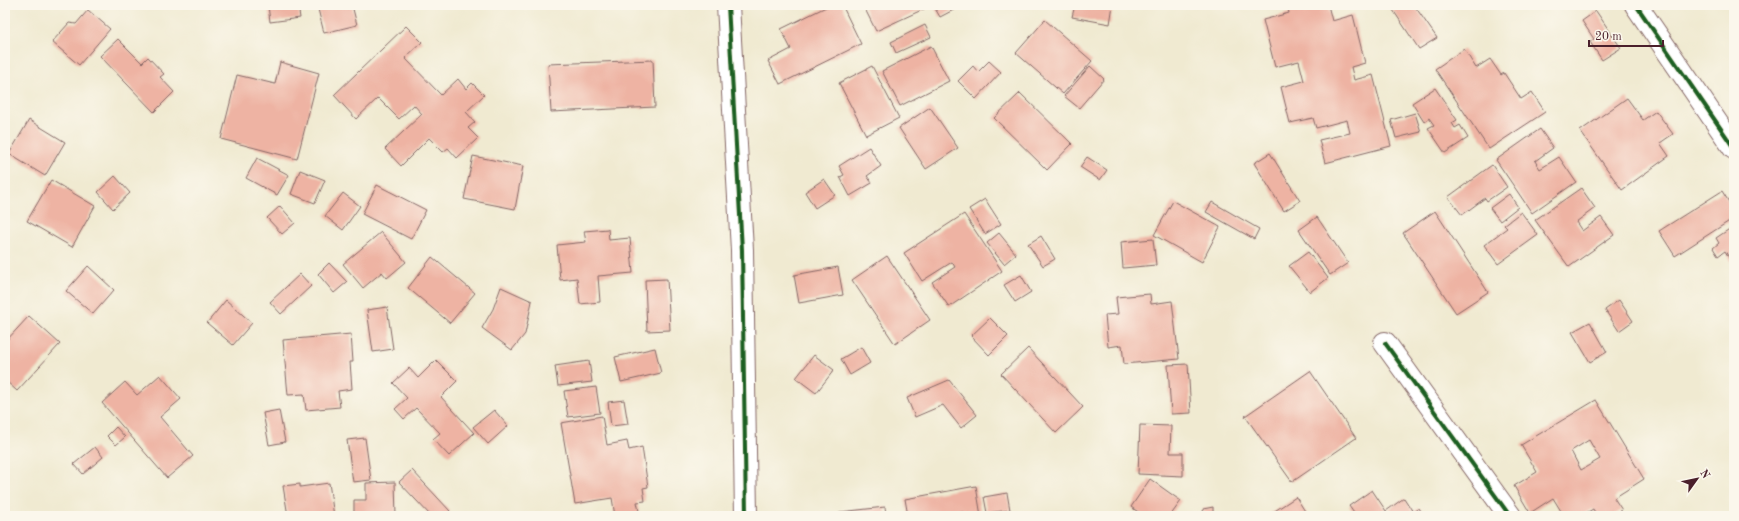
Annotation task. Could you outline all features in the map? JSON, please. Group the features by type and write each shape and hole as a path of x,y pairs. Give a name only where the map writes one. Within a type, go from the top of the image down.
{"street":[{"path":"728,5 742,250 746,516"},
{"path":"1636,5 1734,148"},
{"path":"1385,343 1510,516"}],"building":[{"path":"268,5 298,5 300,18 270,22"},
{"path":"317,5 352,5 357,25 324,33"},
{"path":"830,5 842,5 861,44 780,84 768,61 791,49 781,29"},
{"path":"863,5 925,5 926,8 876,31"},
{"path":"933,5 963,5 940,17"},
{"path":"1075,5 1113,5 1110,24 1072,17"},
{"path":"1287,5 1307,5 1308,8 1328,5 1332,21 1353,15 1365,63 1351,67 1354,80 1373,75 1391,146 1325,163 1319,140 1350,133 1347,120 1316,128 1313,118 1290,123 1281,87 1304,81 1299,61 1275,67 1263,20 1289,13"},
{"path":"1394,5 1414,5 1437,38 1419,49 1391,7"},
{"path":"88,10 110,29 79,65 52,42 69,23 76,24"},
{"path":"1596,11 1621,48 1602,60 1590,42 1594,39 1582,21"},
{"path":"1045,20 1092,61 1063,94 1016,53"},
{"path":"925,25 931,37 896,53 891,42"},
{"path":"406,26 422,42 405,58 441,95 458,79 466,89 472,83 484,95 466,112 475,122 468,128 478,138 457,158 448,148 443,152 429,138 401,166 385,149 422,114 414,105 399,119 378,98 356,119 334,95"},
{"path":"118,39 142,63 148,57 164,74 160,77 174,92 154,112 100,56"},
{"path":"931,46 949,81 900,106 882,71"},
{"path":"1464,49 1476,68 1490,59 1501,75 1504,73 1521,99 1532,92 1545,112 1489,149 1435,69"},
{"path":"653,60 655,107 551,112 548,64"},
{"path":"989,61 1001,72 976,99 958,81 973,66 978,72"},
{"path":"280,62 319,73 297,159 221,139 237,75 275,84"},
{"path":"872,66 899,118 866,135 839,83"},
{"path":"1090,66 1104,79 1079,108 1064,96"},
{"path":"1435,88 1457,120 1452,123 1455,128 1460,125 1468,138 1445,153 1428,128 1434,125 1429,118 1424,122 1412,103"},
{"path":"1020,93 1072,144 1047,170 994,118"},
{"path":"1627,98 1643,120 1656,111 1673,134 1660,143 1669,156 1622,190 1580,131"},
{"path":"930,107 958,148 926,169 899,128"},
{"path":"1415,113 1421,132 1396,138 1391,120"},
{"path":"29,120 65,142 45,176 9,154"},
{"path":"1540,129 1553,148 1535,161 1540,169 1559,157 1576,182 1532,213 1496,160"},
{"path":"869,147 881,166 867,176 872,183 850,196 840,177 844,175 839,166"},
{"path":"1270,153 1300,201 1284,211 1254,163"},
{"path":"473,156 523,166 515,209 464,199"},
{"path":"1087,157 1107,170 1100,180 1080,167"},
{"path":"257,158 289,175 277,195 246,178"},
{"path":"1492,165 1507,187 1487,201 1485,198 1462,215 1448,197"},
{"path":"300,170 325,180 315,203 291,194"},
{"path":"115,176 130,193 113,209 98,192"},
{"path":"824,179 835,195 815,208 805,192"},
{"path":"51,180 95,206 72,247 27,221"},
{"path":"377,185 426,210 411,239 362,214"},
{"path":"1581,188 1595,208 1576,222 1582,231 1601,217 1614,235 1569,267 1535,220"},
{"path":"1722,191 1734,210 1734,218 1675,256 1659,231"},
{"path":"343,193 360,206 343,230 325,216"},
{"path":"1509,194 1518,207 1500,221 1490,208"},
{"path":"985,199 1001,224 985,234 969,209"},
{"path":"1173,201 1220,227 1202,262 1154,235"},
{"path":"1212,202 1259,229 1254,239 1206,212"},
{"path":"280,206 295,223 282,234 267,218"},
{"path":"1435,211 1488,292 1456,313 1403,233"},
{"path":"1521,212 1538,235 1498,264 1484,245 1507,228 1504,225"},
{"path":"964,214 1002,271 949,307 932,282 955,267 952,262 922,281 904,253"},
{"path":"1317,217 1348,263 1330,275 1299,230"},
{"path":"1734,226 1734,266 1725,251 1718,256 1713,248 1719,243 1716,238"},
{"path":"608,229 609,240 630,238 633,273 598,276 600,302 580,304 577,278 560,280 557,245 586,242 584,231"},
{"path":"381,232 406,262 387,278 382,272 363,288 343,264"},
{"path":"999,233 1016,254 1004,264 987,243"},
{"path":"1041,236 1055,259 1043,266 1028,244"},
{"path":"1153,239 1156,265 1123,268 1121,242"},
{"path":"1308,252 1328,278 1310,292 1289,266"},
{"path":"887,256 930,320 895,344 852,280"},
{"path":"432,257 475,293 450,323 408,288"},
{"path":"329,263 347,282 334,293 318,274"},
{"path":"88,266 114,290 93,314 66,291"},
{"path":"838,267 843,295 799,303 794,275"},
{"path":"300,274 311,286 281,314 270,302"},
{"path":"1021,275 1031,292 1015,302 1004,285"},
{"path":"667,279 670,330 647,331 645,280"},
{"path":"501,287 532,301 525,334 512,350 482,328 493,309"},
{"path":"1150,294 1151,304 1172,301 1179,359 1124,364 1122,345 1108,347 1105,315 1118,314 1116,297"},
{"path":"226,300 252,323 233,345 207,323"},
{"path":"1619,300 1633,321 1619,331 1605,310"},
{"path":"387,307 393,349 373,352 367,310"},
{"path":"29,316 60,344 17,391 5,380 5,342"},
{"path":"990,318 1008,336 989,355 971,336"},
{"path":"1590,322 1607,352 1590,362 1572,332"},
{"path":"351,334 353,362 350,362 352,389 338,391 340,407 306,410 304,394 288,395 283,340"},
{"path":"861,347 870,363 850,375 841,359"},
{"path":"655,348 661,373 621,382 615,357"},
{"path":"1028,348 1083,407 1056,433 1001,374"},
{"path":"814,355 834,370 816,393 796,378"},
{"path":"436,360 457,381 441,397 474,433 449,456 433,439 440,433 416,408 404,419 395,409 407,398 393,383 409,368 418,378"},
{"path":"589,361 592,382 558,386 555,366"},
{"path":"1188,364 1191,413 1171,414 1168,365"},
{"path":"1310,371 1356,438 1292,482 1245,416"},
{"path":"160,375 181,399 160,417 193,456 167,478 102,403 125,382 137,395"},
{"path":"949,380 977,415 961,428 943,405 915,417 907,398"},
{"path":"596,387 600,413 568,417 564,391"},
{"path":"624,400 628,424 611,426 608,402"},
{"path":"1596,400 1644,479 1614,498 1622,510 1612,516 1597,516 1593,509 1581,516 1564,516 1553,498 1530,513 1514,486 1537,472 1521,445","holes":["1589,440 1600,459 1581,470 1571,451"]},
{"path":"279,410 285,442 269,445 263,413"},
{"path":"494,410 508,426 488,444 473,427"},
{"path":"602,416 607,445 627,441 629,450 642,447 648,487 643,488 645,501 637,502 640,516 615,516 612,498 575,504 561,423"},
{"path":"1140,425 1171,426 1170,453 1183,453 1183,476 1138,474"},
{"path":"116,427 125,437 116,445 107,436"},
{"path":"365,438 371,480 353,482 347,440"},
{"path":"95,447 103,457 83,474 74,464"},
{"path":"412,470 450,511 445,516 431,516 399,482"},
{"path":"1150,479 1181,501 1170,516 1144,516 1131,507"},
{"path":"395,482 396,516 354,516 354,500 366,500 366,483"},
{"path":"329,483 334,516 288,516 283,486 300,484 300,487"},
{"path":"976,486 981,516 964,516 963,512 940,516 908,516 905,499"},
{"path":"1372,490 1386,511 1404,498 1413,512 1419,508 1424,516 1356,516 1349,506"},
{"path":"1007,493 1010,510 987,513 984,497"},
{"path":"1296,497 1308,516 1267,516"},
{"path":"885,507 886,516 841,516 840,512"},
{"path":"1213,507 1213,516 1204,516 1203,509"}],"cycle path":[{"path":"728,5 742,250 746,516"},
{"path":"1636,5 1734,148"},
{"path":"1385,343 1510,516"}]}
